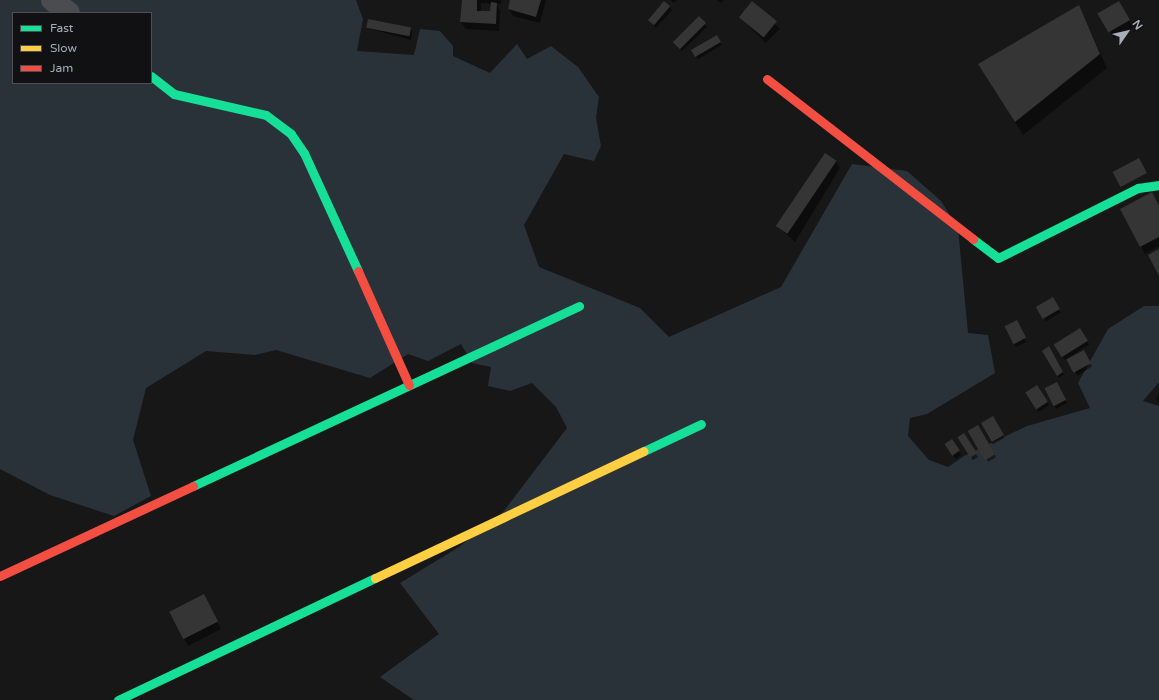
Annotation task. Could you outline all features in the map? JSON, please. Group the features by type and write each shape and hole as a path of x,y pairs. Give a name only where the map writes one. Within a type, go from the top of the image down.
{"street":[{"path":"52,0 68,12"},
{"path":"152,77 174,94 266,115 291,134 304,153 409,385"},
{"path":"767,79 998,258 1138,188 1159,185"},
{"path":"0,576 579,306"},
{"path":"118,700 701,424"}],"shaded area":[{"path":"0,0 356,0 363,19 357,51 414,55 420,29 440,31 453,46 453,56 490,73 517,44 527,59 551,46 578,67 599,97 596,118 601,146 594,161 564,154 524,225 539,267 640,308 669,337 781,287 852,164 907,171 941,201 958,228 968,333 988,335 995,373 927,414 910,418 908,436 929,460 948,467 964,456 1027,426 1090,408 1078,383 1108,329 1144,306 1159,306 1159,382 1143,401 1159,406 1159,700 414,700 380,677 439,634 400,583 459,547 503,512 567,428 556,407 532,383 510,391 488,386 491,367 472,363 461,344 428,361 408,354 370,378 276,350 255,355 206,351 146,388 133,440 151,496 114,516 50,495 0,469"}],"building":[{"path":"462,0 477,0 477,11 490,11 491,2 497,3 496,24 460,22"},
{"path":"510,0 541,0 536,17 508,9"},
{"path":"664,1 670,6 654,25 648,20"},
{"path":"752,1 777,21 764,37 739,17"},
{"path":"1119,1 1130,20 1108,33 1097,14"},
{"path":"1079,5 1100,54 1015,122 978,64"},
{"path":"699,16 706,23 680,49 673,42"},
{"path":"368,19 411,27 409,36 366,28"},
{"path":"717,35 721,42 695,57 691,50"},
{"path":"825,153 837,161 787,234 776,226"},
{"path":"1139,158 1147,173 1120,187 1113,172"},
{"path":"1152,192 1159,206 1159,237 1140,247 1120,209"},
{"path":"1159,249 1159,276 1148,255"},
{"path":"1053,297 1060,309 1043,319 1036,307"},
{"path":"1017,320 1026,338 1014,344 1005,326"},
{"path":"1080,328 1088,341 1062,357 1054,344"},
{"path":"1049,346 1063,372 1057,376 1042,351"},
{"path":"1084,350 1091,363 1073,373 1066,359"},
{"path":"1057,382 1066,400 1054,406 1045,388"},
{"path":"1037,385 1048,402 1036,409 1025,393"},
{"path":"993,416 1004,435 992,442 981,423"},
{"path":"978,425 995,454 985,460 968,431"},
{"path":"964,433 977,453 970,457 957,437"},
{"path":"952,439 960,451 952,456 945,444"},
{"path":"204,594 218,622 183,639 169,612"}],"traffic: fast":[{"path":"152,77 174,94 266,115 291,134 304,153 358,271"},
{"path":"973,239 998,258 1138,188 1159,185"},
{"path":"193,486 579,306"},
{"path":"644,451 701,424"},
{"path":"118,700 375,578"}],"traffic: slow":[{"path":"375,578 644,451"}],"traffic: jam":[{"path":"767,79 973,239"},
{"path":"358,271 409,385"},
{"path":"0,576 193,486"}]}
